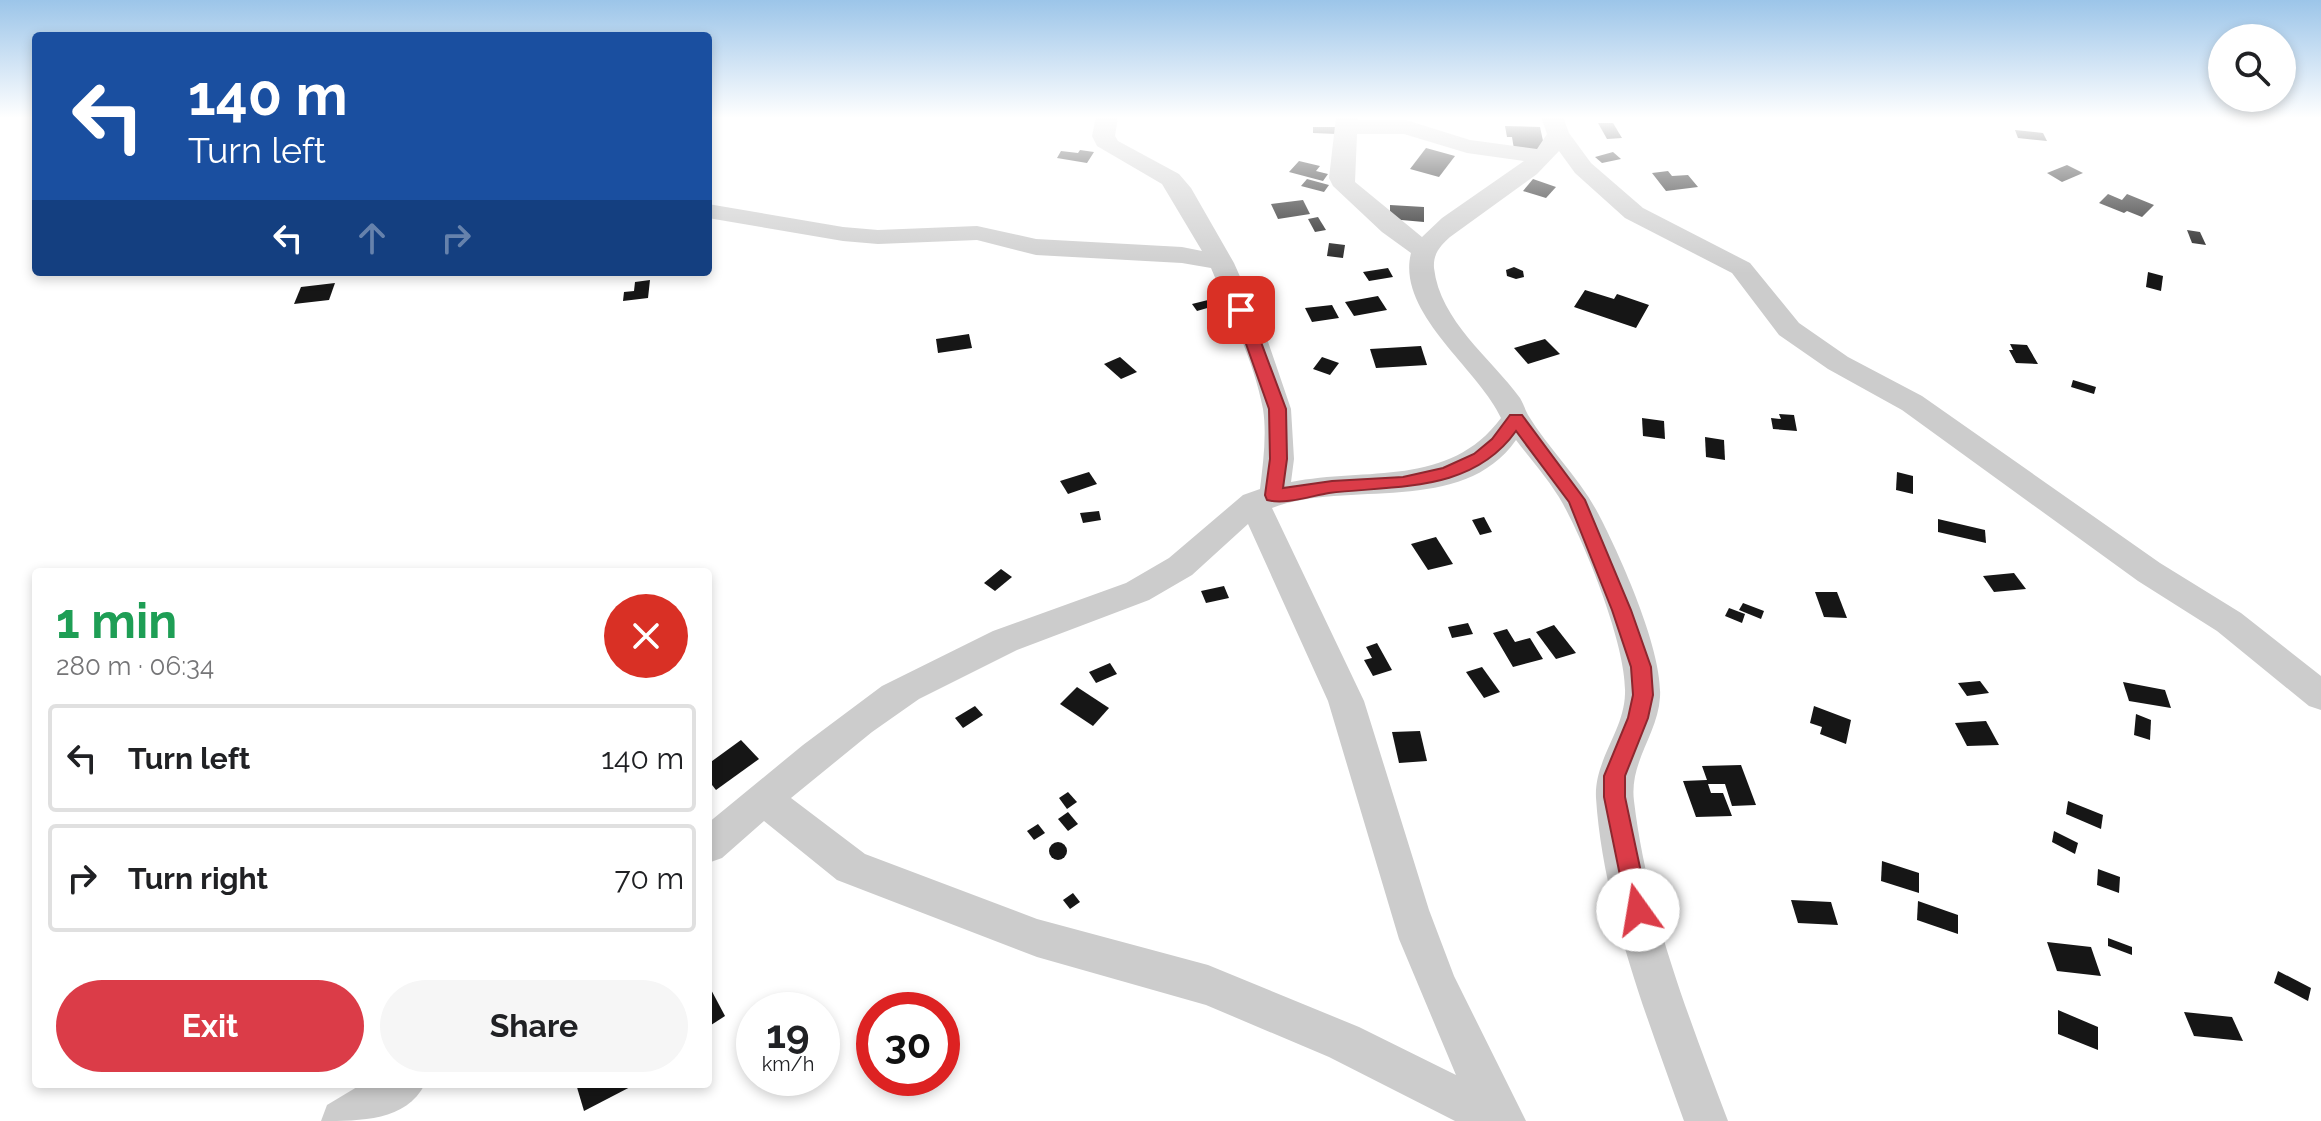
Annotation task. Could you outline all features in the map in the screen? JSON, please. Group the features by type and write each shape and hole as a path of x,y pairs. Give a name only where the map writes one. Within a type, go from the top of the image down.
{"street":[{"path":"1160,169 1171,177 1194,211 1252,333 1277,409 1279,459 1264,499 1273,549 1330,661 1364,755 1420,942 1453,1025 1503,1121"},
{"path":"1342,169 1341,178 1345,186 1391,227 1424,250"},
{"path":"1513,169 1424,250 1419,268 1427,292 1442,319 1509,404 1516,419 1583,512 1641,667 1643,695 1638,718 1615,776 1614,797 1638,910 1669,1022 1706,1121"},
{"path":"1584,169 1634,213 1741,268 1773,313 1799,337 1838,363 1912,403 2149,572 2229,622 2321,696"},
{"path":"712,212 854,235 977,233 1036,247 1182,255 1221,263"},
{"path":"712,843 884,703 992,646 1124,599 1175,571 1264,499 1332,487 1403,483 1447,474 1480,458 1498,444 1516,419"},
{"path":"764,799 851,867 1037,938 1208,985 1344,1042 1503,1121"},
{"path":"343,1121 397,1088"}],"building":[{"path":"1291,169 1317,169 1328,174 1323,181 1289,172"},
{"path":"1411,169 1445,169 1439,177"},
{"path":"2056,169 2076,169 2083,173 2062,182 2047,173"},
{"path":"1668,171 1672,176 1688,175 1698,187 1666,191 1652,173"},
{"path":"1307,179 1329,185 1324,192 1301,186"},
{"path":"1533,179 1556,187 1546,198 1523,191"},
{"path":"2108,194 2122,200 2127,194 2154,205 2142,217 2127,211 2124,213 2099,203"},
{"path":"1303,200 1310,214 1278,219 1271,204"},
{"path":"1390,205 1424,207 1424,222 1390,219"},
{"path":"1318,217 1326,230 1315,232 1308,219"},
{"path":"2187,230 2200,232 2206,245 2192,243"},
{"path":"1329,243 1345,245 1343,258 1327,256"},
{"path":"1514,267 1523,271 1524,277 1516,279 1507,276 1506,270"},
{"path":"1388,268 1393,277 1369,281 1363,272"},
{"path":"2148,272 2163,276 2161,291 2146,287"},
{"path":"650,280 648,298 623,301 624,292 634,291 635,282"},
{"path":"335,283 329,300 294,304 301,287"},
{"path":"1585,290 1614,299 1617,294 1649,305 1636,328 1574,307"},
{"path":"1378,296 1387,310 1354,316 1345,302"},
{"path":"1216,298 1221,304 1197,311 1192,304"},
{"path":"1332,305 1339,318 1312,322 1305,308"},
{"path":"969,334 972,348 938,353 936,339"},
{"path":"1545,339 1560,354 1528,364 1514,348"},
{"path":"2010,344 2027,345 2038,364 2016,363 2009,350 2013,350"},
{"path":"1421,346 1427,365 1376,368 1370,349"},
{"path":"1120,357 1137,372 1121,379 1104,364"},
{"path":"1322,357 1339,363 1330,375 1313,369"},
{"path":"2073,380 2096,387 2094,394 2071,387"},
{"path":"1779,414 1794,415 1797,431 1773,429 1771,418 1781,419"},
{"path":"1642,418 1664,421 1665,439 1643,436"},
{"path":"1705,437 1724,440 1725,460 1706,457"},
{"path":"1089,472 1097,484 1068,494 1060,481"},
{"path":"1897,472 1913,476 1913,494 1896,490"},
{"path":"1099,511 1101,520 1083,523 1080,513"},
{"path":"1484,517 1492,532 1480,535 1472,520"},
{"path":"1938,519 1985,530 1986,543 1938,532"},
{"path":"1436,537 1453,564 1428,570 1411,544"},
{"path":"1001,569 1012,577 995,591 984,583"},
{"path":"2014,573 2026,589 1994,592 1983,576"},
{"path":"1224,586 1229,598 1206,603 1201,591"},
{"path":"1815,592 1837,592 1847,618 1824,617"},
{"path":"1743,603 1764,611 1761,619 1739,610"},
{"path":"1729,608 1745,614 1742,623 1725,616"},
{"path":"1468,623 1473,634 1452,638 1448,627"},
{"path":"1554,625 1576,653 1556,659 1536,632"},
{"path":"1507,629 1515,642 1530,638 1543,659 1513,667 1493,633"},
{"path":"1377,643 1392,670 1373,676 1364,660 1372,658 1366,647"},
{"path":"1110,663 1117,674 1096,683 1089,672"},
{"path":"1482,667 1500,692 1484,698 1466,672"},
{"path":"1980,681 1989,693 1967,696 1958,683"},
{"path":"2123,682 2165,690 2171,708 2129,701"},
{"path":"1077,687 1109,708 1093,726 1060,704"},
{"path":"975,706 983,715 963,728 955,718"},
{"path":"1814,706 1851,720 1846,744 1820,734 1822,727 1810,723"},
{"path":"2136,714 2151,720 2150,740 2134,735"},
{"path":"1986,721 1999,745 1967,746 1955,723"},
{"path":"1420,731 1427,761 1399,763 1392,732"},
{"path":"741,740 759,759 716,790 712,785 712,761"},
{"path":"1741,765 1756,805 1732,806 1725,784 1708,784 1711,793 1723,793 1732,816 1696,817 1683,781 1707,780 1702,766"},
{"path":"1068,792 1077,802 1067,809 1059,798"},
{"path":"2068,801 2103,815 2101,829 2066,814"},
{"path":"1068,812 1078,824 1068,831 1058,819"},
{"path":"1038,824 1045,833 1034,840 1027,831"},
{"path":"2054,831 2078,843 2075,854 2052,842"},
{"path":"1058,842 1067,851 1058,860 1049,851"},
{"path":"1882,861 1919,873 1919,893 1881,881"},
{"path":"2098,869 2120,877 2119,893 2097,885"},
{"path":"1073,893 1080,902 1070,909 1063,900"},
{"path":"1791,900 1831,902 1838,925 1798,923"},
{"path":"1918,901 1958,915 1958,934 1917,920"},
{"path":"2108,938 2132,947 2132,955 2108,946"},
{"path":"2047,942 2091,947 2101,976 2057,971"},
{"path":"2278,971 2311,988 2308,1001 2274,983"},
{"path":"712,992 725,1016 712,1024"},
{"path":"2058,1010 2098,1027 2098,1050 2058,1034"},
{"path":"2184,1012 2232,1017 2243,1041 2194,1036"},
{"path":"577,1088 628,1088 584,1111"}],"route":[{"path":"1241,310 1252,333 1277,409 1279,459 1274,495 1332,487 1403,483 1447,474 1480,458 1498,444 1516,419 1577,500 1622,610 1641,667 1643,695 1638,718 1615,776 1614,797 1638,910"}]}
